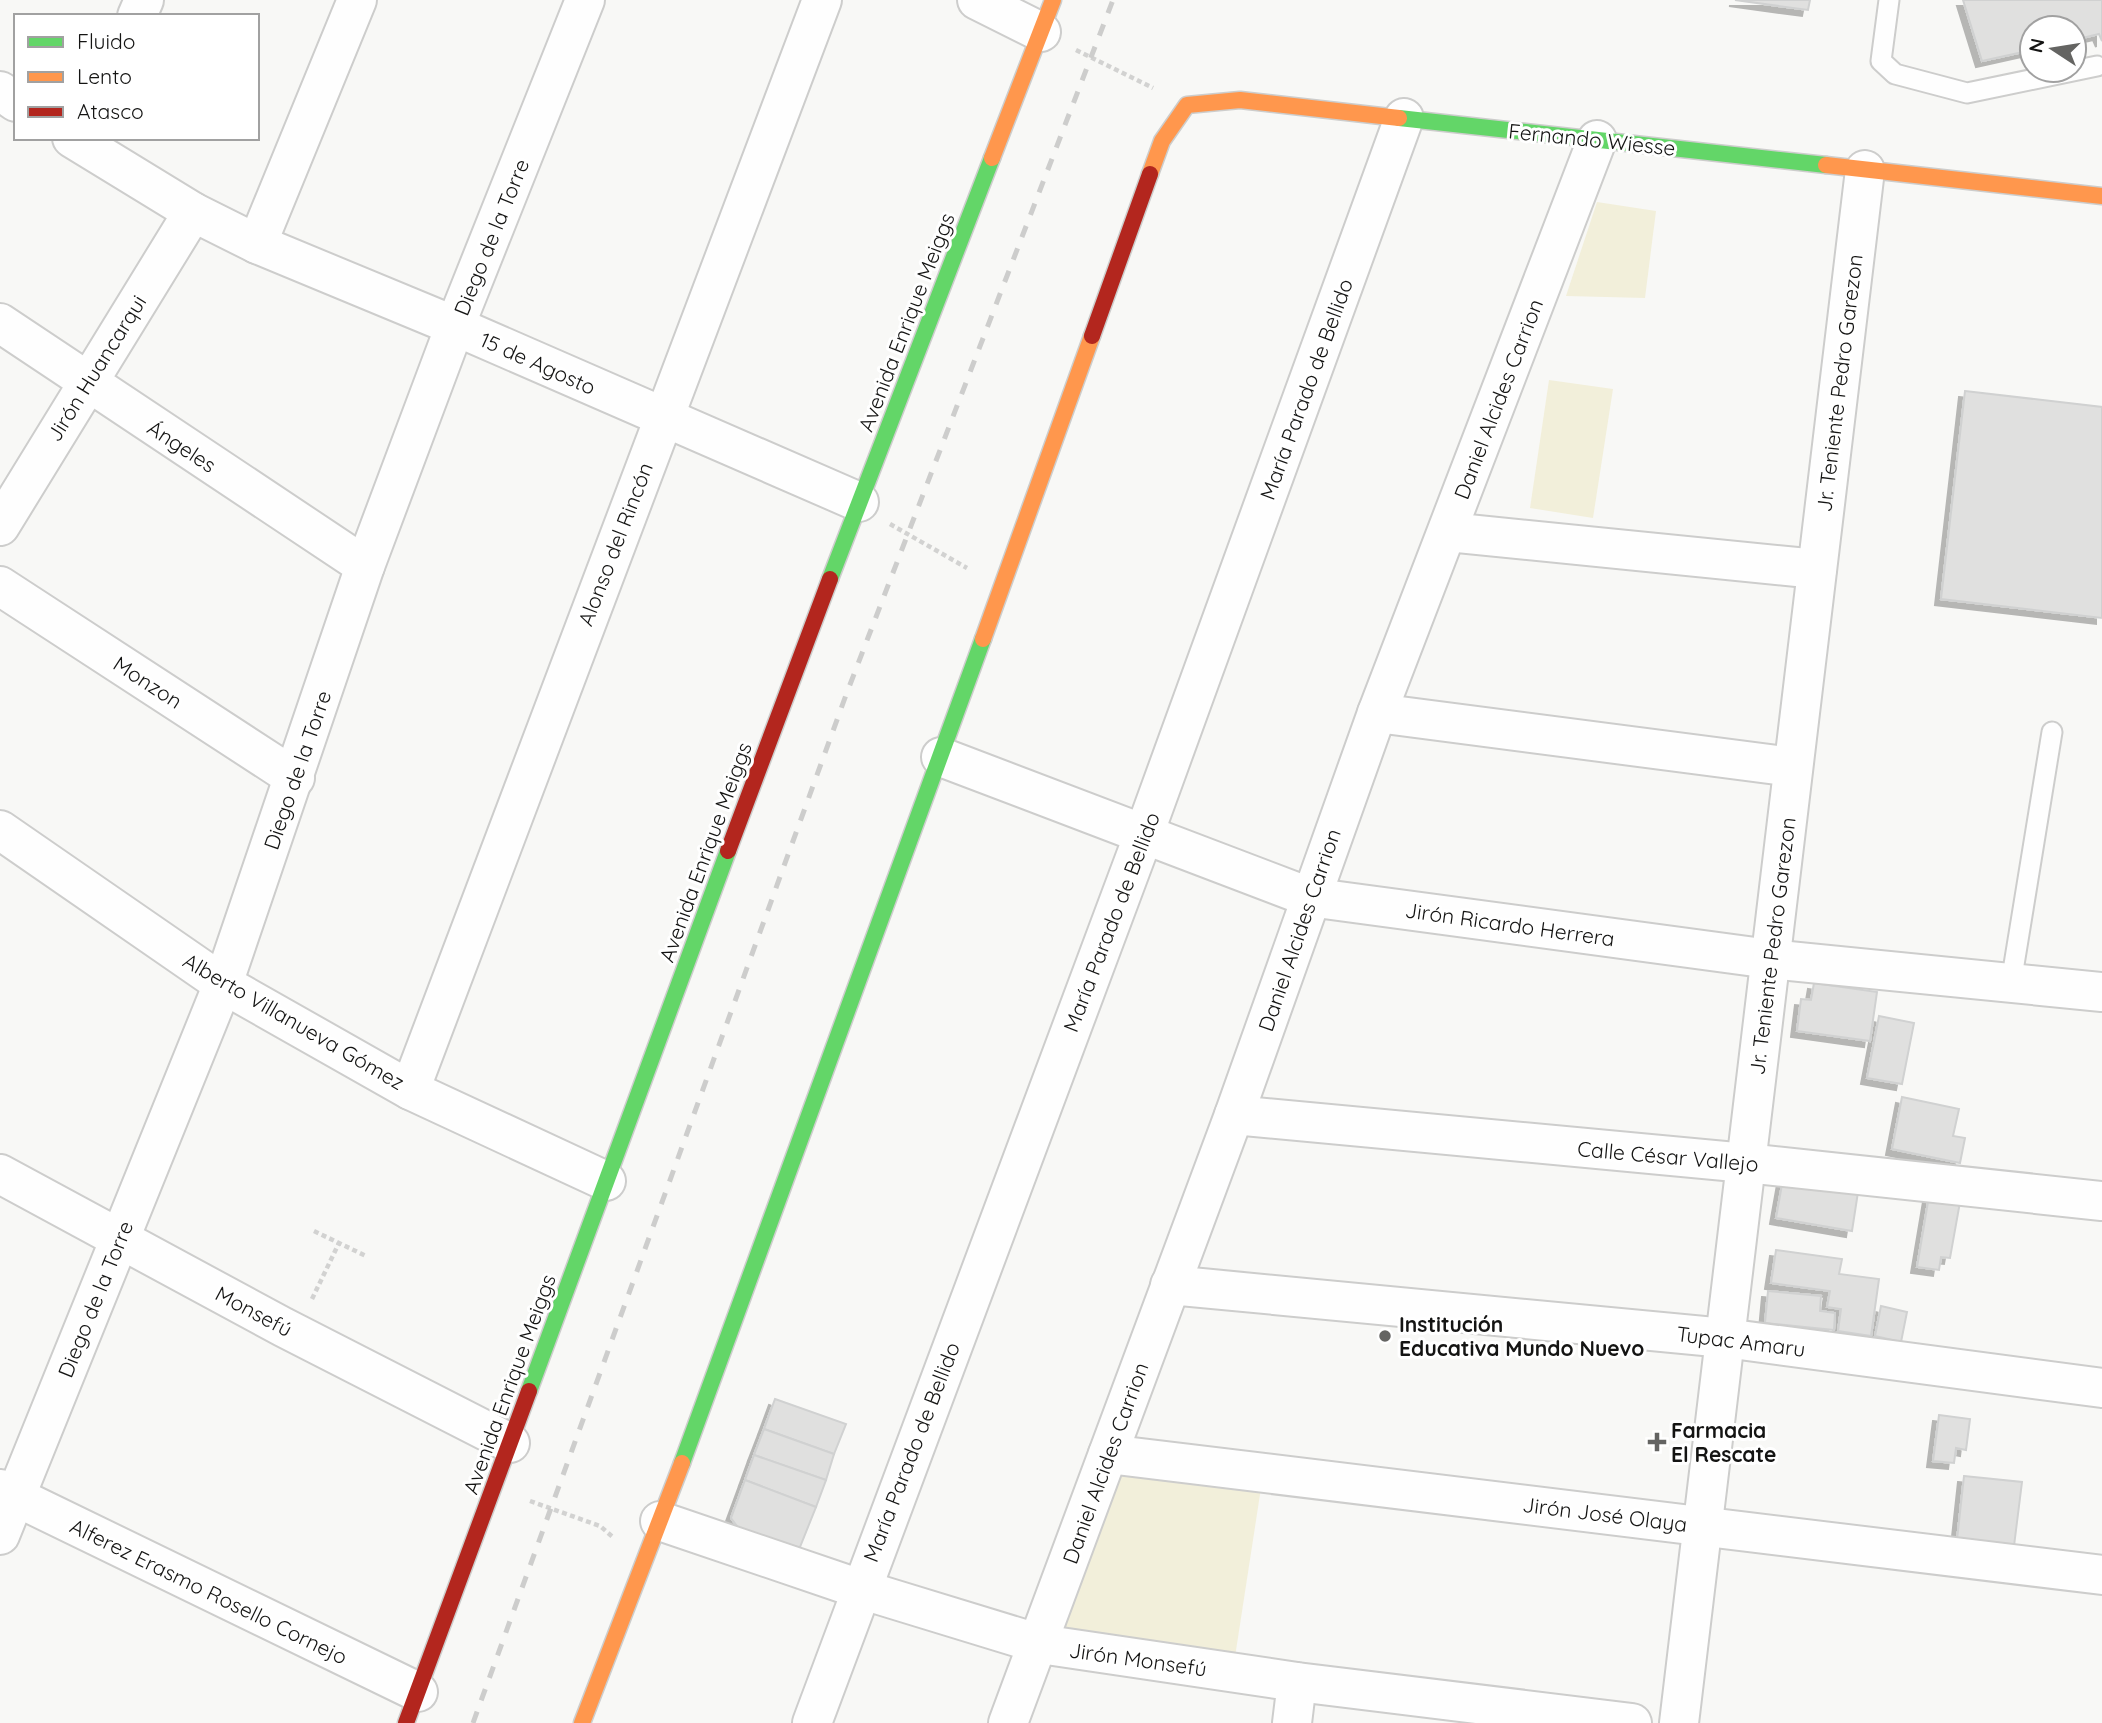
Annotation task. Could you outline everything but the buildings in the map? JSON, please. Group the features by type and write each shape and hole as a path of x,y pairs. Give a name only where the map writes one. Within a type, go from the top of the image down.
{"street":[{"path":"257,244 357,0"},
{"name":"Diego de la Torre","path":"0,1535 7,1493 120,1239 223,984 365,566 455,326 585,0"},
{"name":"Alonso del Rincón","path":"410,1090 822,0"},
{"path":"977,0 1047,16"},
{"name":"Avenida Enrique Meiggs","path":"412,1708 859,502 1047,16"},
{"name":"Fernando Wiesse","path":"1187,105 1240,100 2102,196"},
{"path":"582,1723 660,1521 941,757 1162,141 1187,105"},
{"name":"María Parado de Bellido","path":"812,1723 1144,834 1404,118"},
{"name":"15 de Agosto","path":"78,140 193,212 257,244 455,326 859,502"},
{"name":"Daniel Alcides Carrion","path":"1008,1723 1040,1644 1234,1115 1309,897 1377,713 1597,140"},
{"name":"Jr. Teniente Pedro Garezon","path":"1679,1723 1865,170"},
{"name":"Jirón Huancarqui","path":"0,526 193,212"},
{"name":"Ángeles","path":"0,323 86,383 365,566"},
{"path":"1448,532 1817,569"},
{"name":"Monzon","path":"0,586 295,778"},
{"path":"1377,713 1793,767"},
{"name":"Jirón Ricardo Herrera","path":"941,757 1309,897 1770,959 2102,992"},
{"name":"Alberto Villanueva Gómez","path":"0,830 223,984 410,1090 606,1181"},
{"name":"Calle César Vallejo","path":"1234,1115 1746,1163 2102,1201"},
{"name":"Monsefú","path":"0,1174 296,1334 510,1443"},
{"name":"Tupac Amaru","path":"1170,1285 1725,1338 2102,1388"},
{"name":"Jirón José Olaya","path":"1108,1454 2102,1575"},
{"name":"Alferez Erasmo Rosello Cornejo","path":"7,1493 412,1708"},
{"name":"Jirón Monsefú","path":"660,1521 860,1589 1040,1644 1297,1682 1477,1714 1632,1723"},
{"path":"1292,1723 1297,1682"}],"lane":[{"path":"1889,0 1881,61 1895,74 1967,93 2097,66"},
{"path":"2011,983 2052,732"}],"path":[{"path":"1092,57 1187,105"},
{"path":"859,502 908,537 1002,586"},
{"path":"314,1231 366,1256"},
{"path":"296,1334 339,1243"},
{"path":"528,1501 600,1526"}],"shaded area":[{"path":"1597,202 1656,211 1645,298 1566,296"},
{"path":"1549,380 1613,389 1593,518 1530,508"},
{"path":"1120,1471 1261,1488 1235,1657 1065,1627"}],"railway":[{"path":"473,1723 846,695 1113,0"}],"traffic: fast":[{"path":"1399,118 1826,165"},
{"path":"830,579 992,158"},
{"path":"682,1463 983,639"},
{"path":"529,1391 728,851"}],"traffic: slow":[{"path":"992,158 1053,0"},
{"path":"1150,174 1162,141 1187,105 1240,100 1399,118"},
{"path":"1826,165 2102,196"},
{"path":"983,639 1092,336"},
{"path":"582,1723 682,1463"}],"traffic: jam":[{"path":"1092,336 1150,174"},
{"path":"728,851 830,579"},
{"path":"406,1723 529,1391"}],"place":[{"name":"Institución Educativa Mundo Nuevo","path":"1385,1336"},
{"name":"Farmacia El Rescate","path":"1657,1442"}]}
